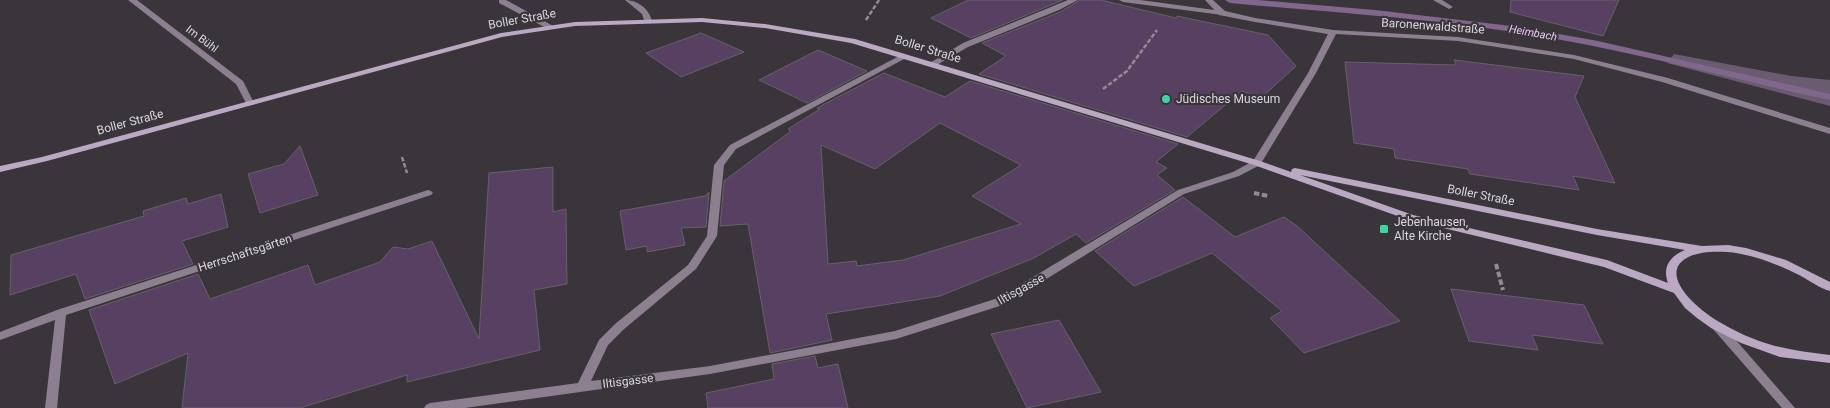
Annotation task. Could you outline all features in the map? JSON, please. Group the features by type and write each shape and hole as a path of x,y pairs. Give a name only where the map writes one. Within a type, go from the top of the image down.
{"main road":[{"name":"Boller Straße","path":"0,169 44,159 501,35 551,27 648,21 702,20 774,27 852,41 1257,163 1402,215 1606,264 1676,290"},
{"name":"Boller Straße","path":"1257,163 1588,230 1700,249"},
{"path":"1830,286 1805,272 1777,260 1749,252 1723,248 1700,249 1683,254 1673,263 1671,275 1676,290 1692,308 1717,326 1744,340 1774,351 1804,357 1830,358"}],"street":[{"name":"Im Bühl","path":"132,0 240,83 250,103"},
{"path":"502,0 551,27"},
{"path":"629,0 646,12 648,21"},
{"path":"932,64 948,53 1046,15 1074,0"},
{"path":"1123,0 1173,7 1220,10"},
{"name":"Baronenwaldstraße","path":"1209,0 1220,10 1238,17 1332,32 1458,39 1574,57 1665,80 1830,131"},
{"path":"1437,0 1449,7"},
{"path":"1257,163 1312,73 1332,32"},
{"name":"Iltisgasse","path":"583,386 603,343 619,327 692,267 712,236 719,165 732,147 903,56"},
{"name":"Iltisgasse","path":"430,408 710,370 896,335 1002,301 1181,192 1236,174 1257,163"},
{"name":"Herrschaftsgärten","path":"0,336 61,313 428,193"},
{"path":"51,408 61,313"},
{"path":"1717,326 1789,408"}],"path":[{"path":"865,22 879,0"},
{"path":"1076,109 1127,71 1173,7"},
{"path":"1246,193 1270,196"},
{"path":"1495,261 1503,290"}],"shaded area":[{"path":"1674,54 1791,76 1830,80 1830,106 1667,63"}],"building":[{"path":"968,0 1063,0 971,38 931,18"},
{"path":"1080,0 1101,0 1176,18 1177,16 1268,35 1296,66 1261,98 1242,91 1187,137 979,74 1006,56 982,43 1060,12"},
{"path":"1511,0 1619,0 1603,36 1510,12"},
{"path":"701,33 744,52 681,77 646,53"},
{"path":"818,50 867,71 807,103 759,80"},
{"path":"1454,60 1584,76 1575,97 1615,183 1573,176 1579,190 1470,174 1468,169 1395,158 1394,149 1354,143 1345,62 1456,65"},
{"path":"884,73 945,97 970,81 1178,144 1156,162 1167,168 1157,175 1175,190 1086,243 1076,234 1034,258 940,296 826,314 832,340 770,353 748,224 720,226 724,181 791,131 788,129 820,109 817,108","holes":["940,123 1021,165 972,196 1021,224 903,260 857,266 856,261 828,264 821,145 875,169"]},
{"path":"300,146 318,195 260,213 248,174 284,164"},
{"path":"553,167 553,212 566,209 567,284 534,290 540,350 407,382 407,375 300,408 182,408 188,353 115,384 89,310 198,274 210,299 308,265 315,285 380,262 393,247 408,249 432,241 479,339 489,173"},
{"path":"709,192 706,227 681,228 685,245 647,252 647,246 626,250 620,211 705,196"},
{"path":"221,194 228,227 182,241 193,264 85,299 76,274 10,295 11,255 144,216 143,211 186,198 188,204"},
{"path":"1183,197 1235,237 1284,217 1297,226 1400,321 1304,353 1270,318 1282,311 1212,253 1134,286 1095,251"},
{"path":"1451,289 1584,305 1603,344 1532,335 1538,350 1469,341"},
{"path":"1059,320 1101,392 1027,408 991,334"},
{"path":"815,356 818,368 838,364 848,408 708,408 706,393 774,379 772,364"}],"waterway":[{"name":"Heimbach","path":"1230,0 1412,17 1520,30 1598,44 1830,97"}],"place":[{"name":"Jüdisches Museum","path":"1166,99"},
{"name":"Jebenhausen, Alte Kirche","path":"1384,229"}]}
